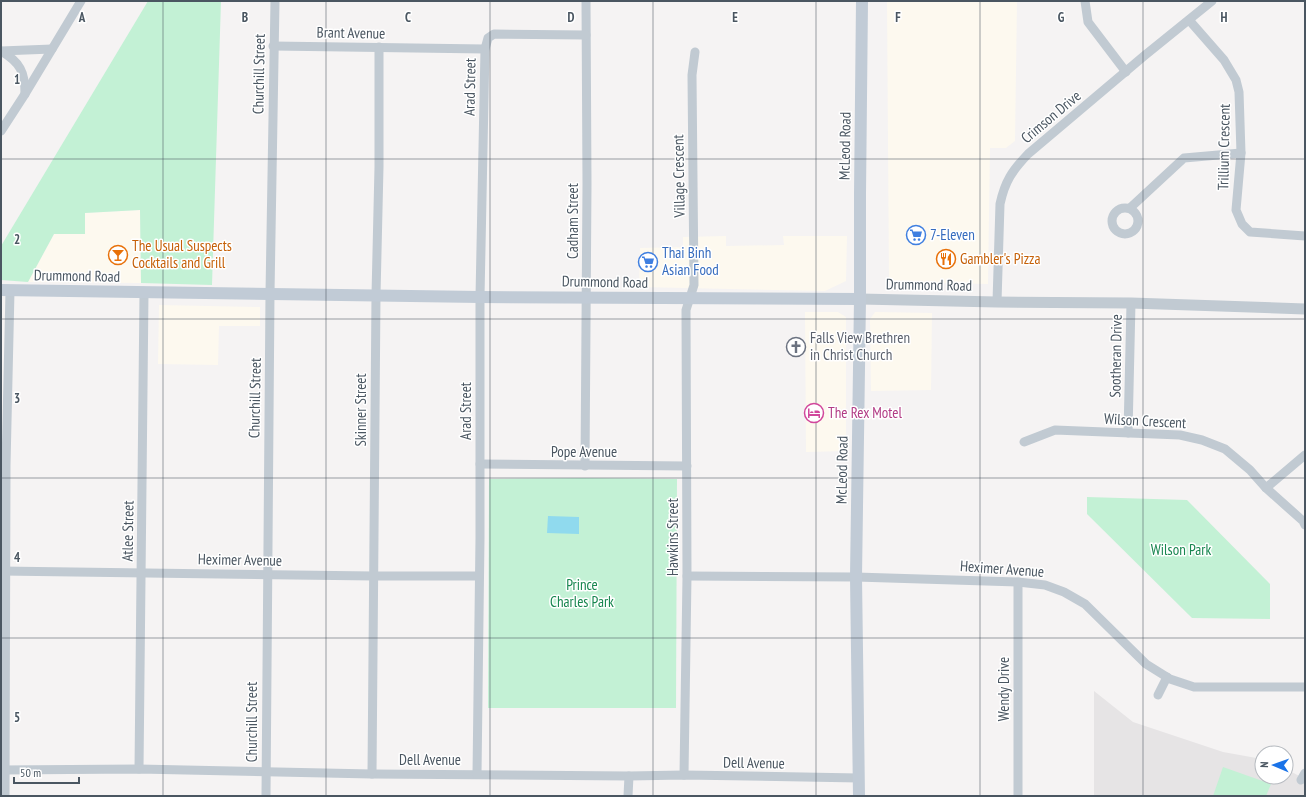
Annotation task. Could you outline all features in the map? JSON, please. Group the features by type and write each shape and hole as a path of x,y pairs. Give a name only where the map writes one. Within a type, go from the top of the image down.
{"main road":[{"name":"McLeod Road","path":"859,796 856,578 862,1"},
{"name":"Drummond Road","path":"5,290 480,297 860,299"}],"street":[{"path":"1,131 81,1"},
{"name":"Churchill Street","path":"266,796 270,293 273,46 275,1"},
{"name":"Cadham Street","path":"585,466 587,298 586,1"},
{"path":"1085,1 1088,22 1126,72"},
{"name":"Crimson Drive","path":"997,302 1000,204 1003,190 1014,169 1028,154 1212,1"},
{"name":"Trillium Crescent","path":"1188,20 1224,60 1236,80 1239,92 1241,153 1236,210 1242,224 1250,232 1305,236"},
{"path":"485,49 488,38 494,34 586,35"},
{"name":"Brant Avenue","path":"273,46 485,49"},
{"name":"Skinner Street","path":"372,774 379,47"},
{"path":"1,51 52,49"},
{"name":"Arad Street","path":"477,774 480,297 485,49"},
{"path":"1,51 11,57 20,67 25,79 25,94"},
{"name":"Village Crescent","path":"690,299 694,285 692,75 695,52"},
{"path":"1130,208 1184,158 1241,153"},
{"path":"5,290 3,465 3,770 5,796"},
{"name":"Atlee Street","path":"139,769 144,293"},
{"name":"Hawkins Street","path":"684,775 687,576 686,310 690,299"},
{"name":"Drummond Road","path":"860,299 1130,303 1305,309"},
{"name":"Sootheran Drive","path":"1128,433 1130,303"},
{"name":"Wilson Crescent","path":"1024,442 1056,430 1180,435 1202,440 1225,449 1250,470 1266,488 1303,521 1305,525"},
{"path":"1266,488 1305,455"},
{"name":"Pope Avenue","path":"480,464 687,466"},
{"name":"Heximer Avenue","path":"3,571 478,576"},
{"name":"Heximer Avenue","path":"687,576 856,578 1045,584 1064,592 1085,604 1146,664 1167,677 1194,687 1305,687"},
{"name":"Wendy Drive","path":"1018,582 1018,796"},
{"path":"1158,695 1167,677"},
{"name":"Dell Avenue","path":"3,770 139,769 372,774 684,775 859,778"},
{"path":"628,796 629,776"}],"shaded area":[{"path":"887,1 1017,1 1015,141 1006,148 990,148 988,284 889,282"},
{"path":"140,210 141,283 28,282 54,234 85,213"},
{"path":"726,236 726,246 784,245 783,236 847,236 846,281 825,291 639,287 640,248 683,247 683,237"},
{"path":"159,305 260,307 260,326 219,326 218,365 158,364"},
{"path":"805,312 838,312 846,317 846,451 806,452"},
{"path":"875,312 932,313 931,390 871,391 870,319"},
{"path":"1094,691 1133,722 1223,752 1254,758 1254,785 1294,785 1294,773 1305,779 1305,796 1094,796"}],"green space":[{"path":"148,1 221,1 212,285 141,283 140,210 85,213 85,234 54,234 28,282 1,280 1,246"},
{"name":"Prince Charles Park","path":"489,479 677,479 676,708 488,708"},
{"name":"Wilson Park","path":"1087,497 1187,500 1270,584 1270,619 1192,618 1087,514"},
{"path":"1223,767 1254,778 1254,785 1271,785 1266,796 1213,796"}],"water":[{"path":"548,516 579,517 579,534 547,533"}],"place":[{"name":"7-Eleven","path":"916,235"},
{"name":"The Usual Suspects Cocktails and Grill","path":"118,255"},
{"name":"Gambler's Pizza","path":"946,259"},
{"name":"Thai Binh Asian Food","path":"648,262"},
{"name":"Falls View Brethren in Christ Church","path":"796,347"},
{"name":"The Rex Motel","path":"814,413"}]}
